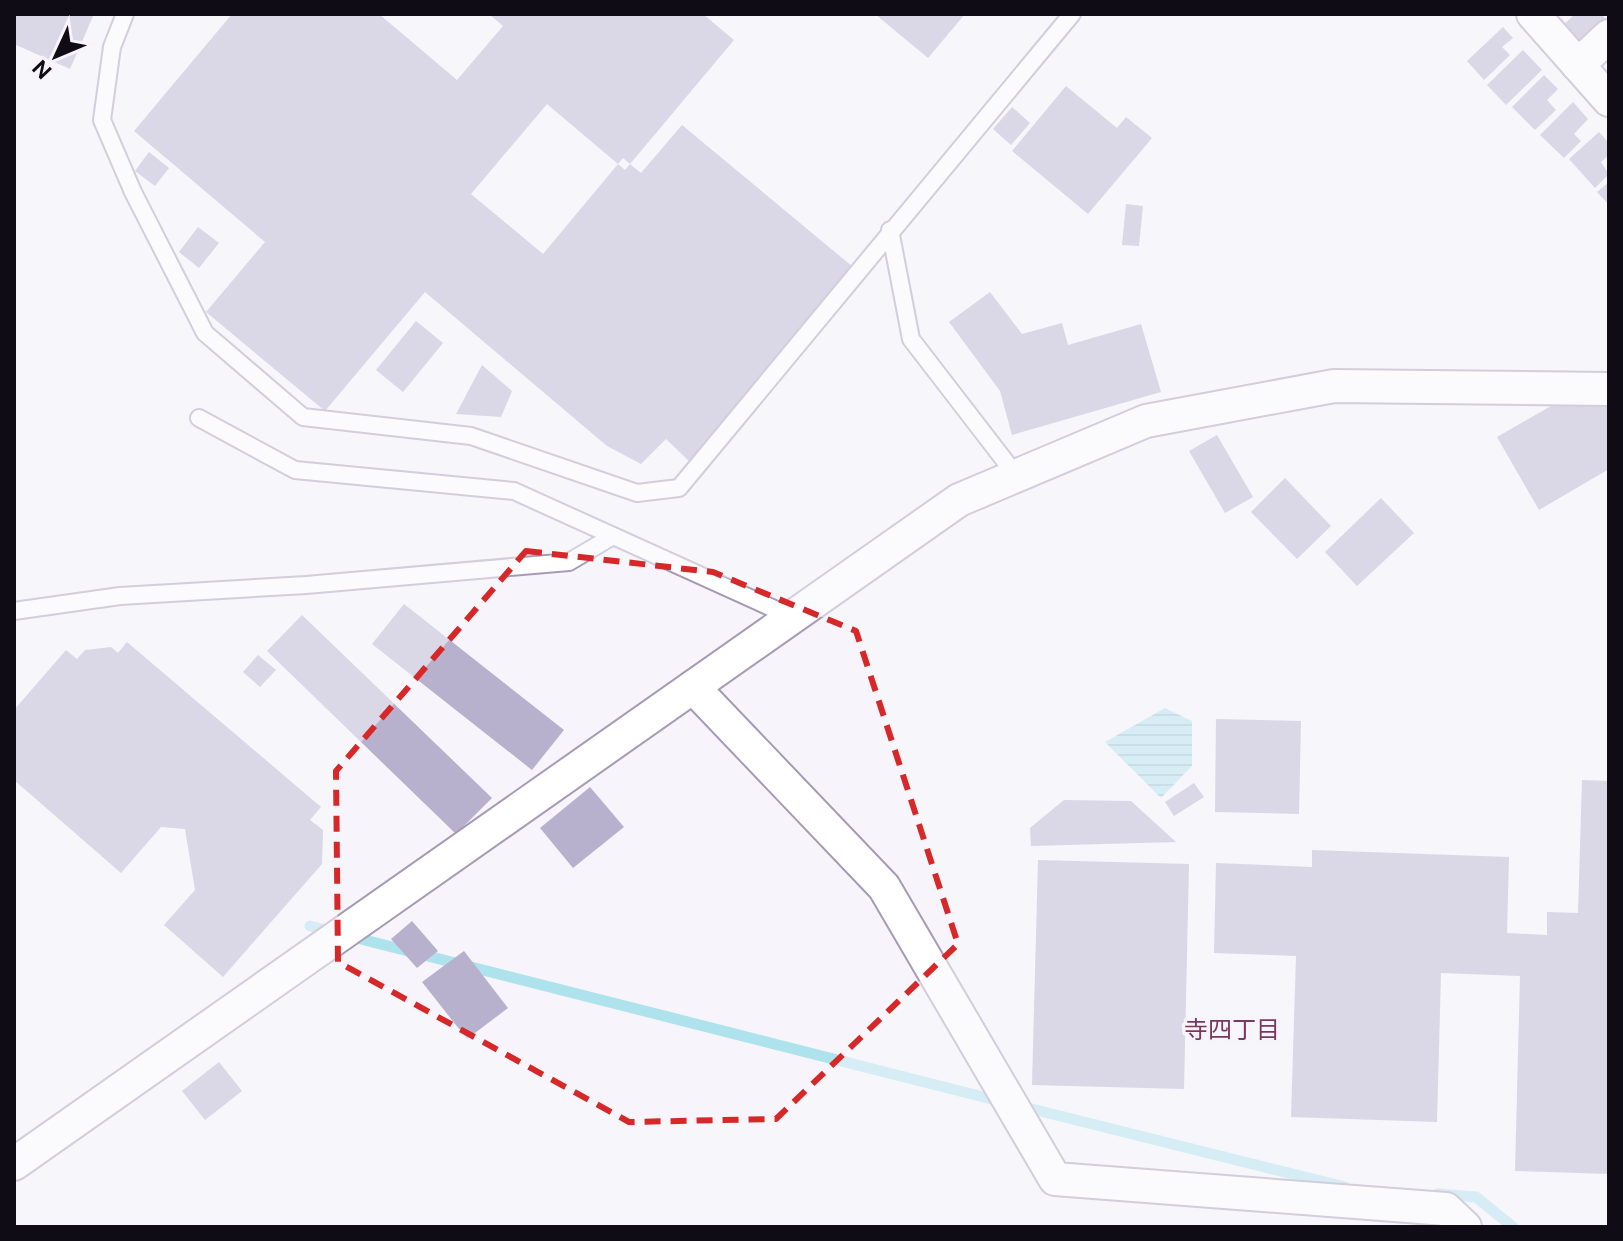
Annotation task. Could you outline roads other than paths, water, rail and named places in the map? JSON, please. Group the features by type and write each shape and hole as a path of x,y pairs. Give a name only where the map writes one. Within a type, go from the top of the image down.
{"street":[{"path":"1533,14 1609,100"},
{"path":"1578,65 1609,36"},
{"path":"14,1164 959,500 1146,421 1334,386 1609,389"},
{"path":"693,687 884,887 1055,1179 1446,1209 1465,1227"}],"lane":[{"path":"125,14 112,47 102,120 133,192 205,333 303,417 471,436 637,493 679,488 1072,14"},
{"path":"890,230 911,339 1015,474"},
{"path":"199,418 295,470 514,491 792,617"},
{"path":"14,611 120,596 306,585 569,562 613,536"}],"water":[{"path":"1165,708 1192,721 1192,766 1161,798 1105,742"}],"waterway":[{"path":"310,926 333,932"},
{"path":"349,936 1003,1102"},
{"path":"1020,1106 1345,1187"},
{"path":"1438,1194 1476,1197 1513,1227"}],"district":[{"name":"寺四丁目","path":"1232,1030"}]}
